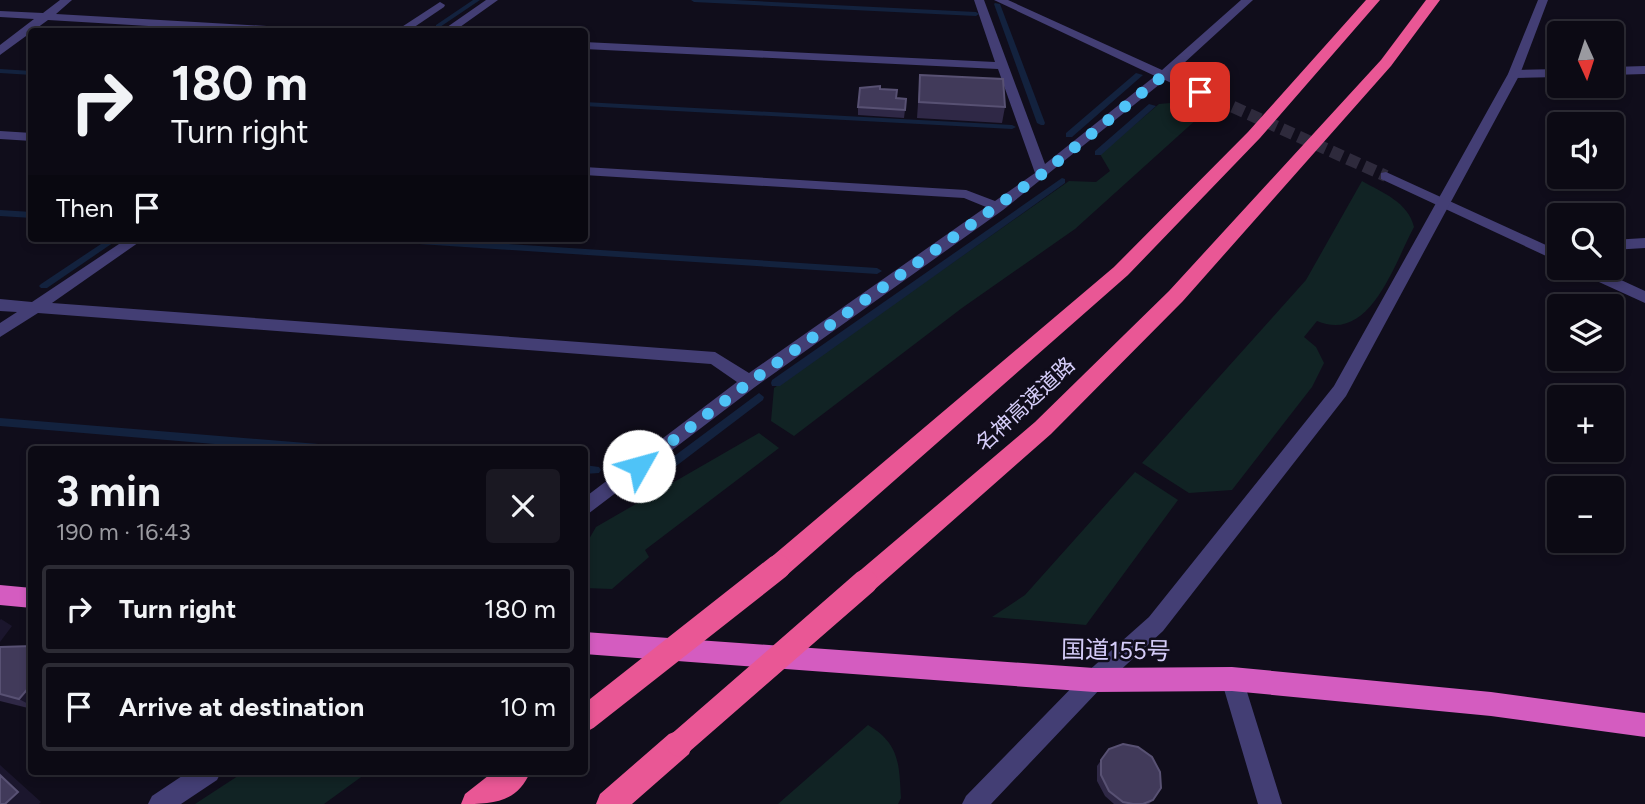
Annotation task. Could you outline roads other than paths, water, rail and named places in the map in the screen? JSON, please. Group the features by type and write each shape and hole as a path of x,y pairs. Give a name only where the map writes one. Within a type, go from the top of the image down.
{"highway":[{"name":"名神高速道路","path":"588,716 778,567 1121,271 1254,135 1373,0"},
{"name":"名神高速道路","path":"610,804 1043,428 1176,296 1386,63 1433,0"},
{"path":"0,595 28,598"},
{"name":"国道155号","path":"588,643 1094,680 1232,679 1491,704 1645,725"},
{"path":"475,804 512,775"}],"street":[{"path":"30,28 67,0"},
{"path":"451,28 493,0"},
{"path":"979,0 1042,174"},
{"path":"999,0 1200,92"},
{"path":"588,506 750,382 1042,174 1165,74 1248,0"},
{"path":"974,804 1094,680 1156,624 1340,391 1514,74 1543,0"},
{"path":"0,15 245,28"},
{"path":"0,51 28,30"},
{"path":"588,45 1003,66"},
{"path":"1624,71 1645,70"},
{"path":"1514,74 1547,73"},
{"path":"0,135 28,137"},
{"path":"588,171 966,194 998,206"},
{"path":"1386,176 1547,251"},
{"path":"0,331 132,242"},
{"path":"1624,244 1645,243"},
{"path":"1542,248 1547,248"},
{"path":"1607,280 1645,298"},
{"path":"0,305 715,358 750,382"},
{"path":"1232,679 1270,804"},
{"path":"160,804 204,775"}],"lane":[{"path":"405,28 440,5"}],"waterway":[{"path":"438,26 477,0"},
{"path":"694,0 976,14"},
{"path":"997,4 1041,123"},
{"path":"0,71 28,73"},
{"path":"1069,135 1139,75"},
{"path":"588,104 1012,127"},
{"path":"1098,153 1152,106"},
{"path":"776,383 1062,181"},
{"path":"0,213 28,215"},
{"path":"44,286 110,242"},
{"path":"435,242 877,271"},
{"path":"638,489 759,397"},
{"path":"0,422 294,446"},
{"path":"588,469 595,470"}],"tunnel":[{"path":"1200,92 1386,176"}]}
